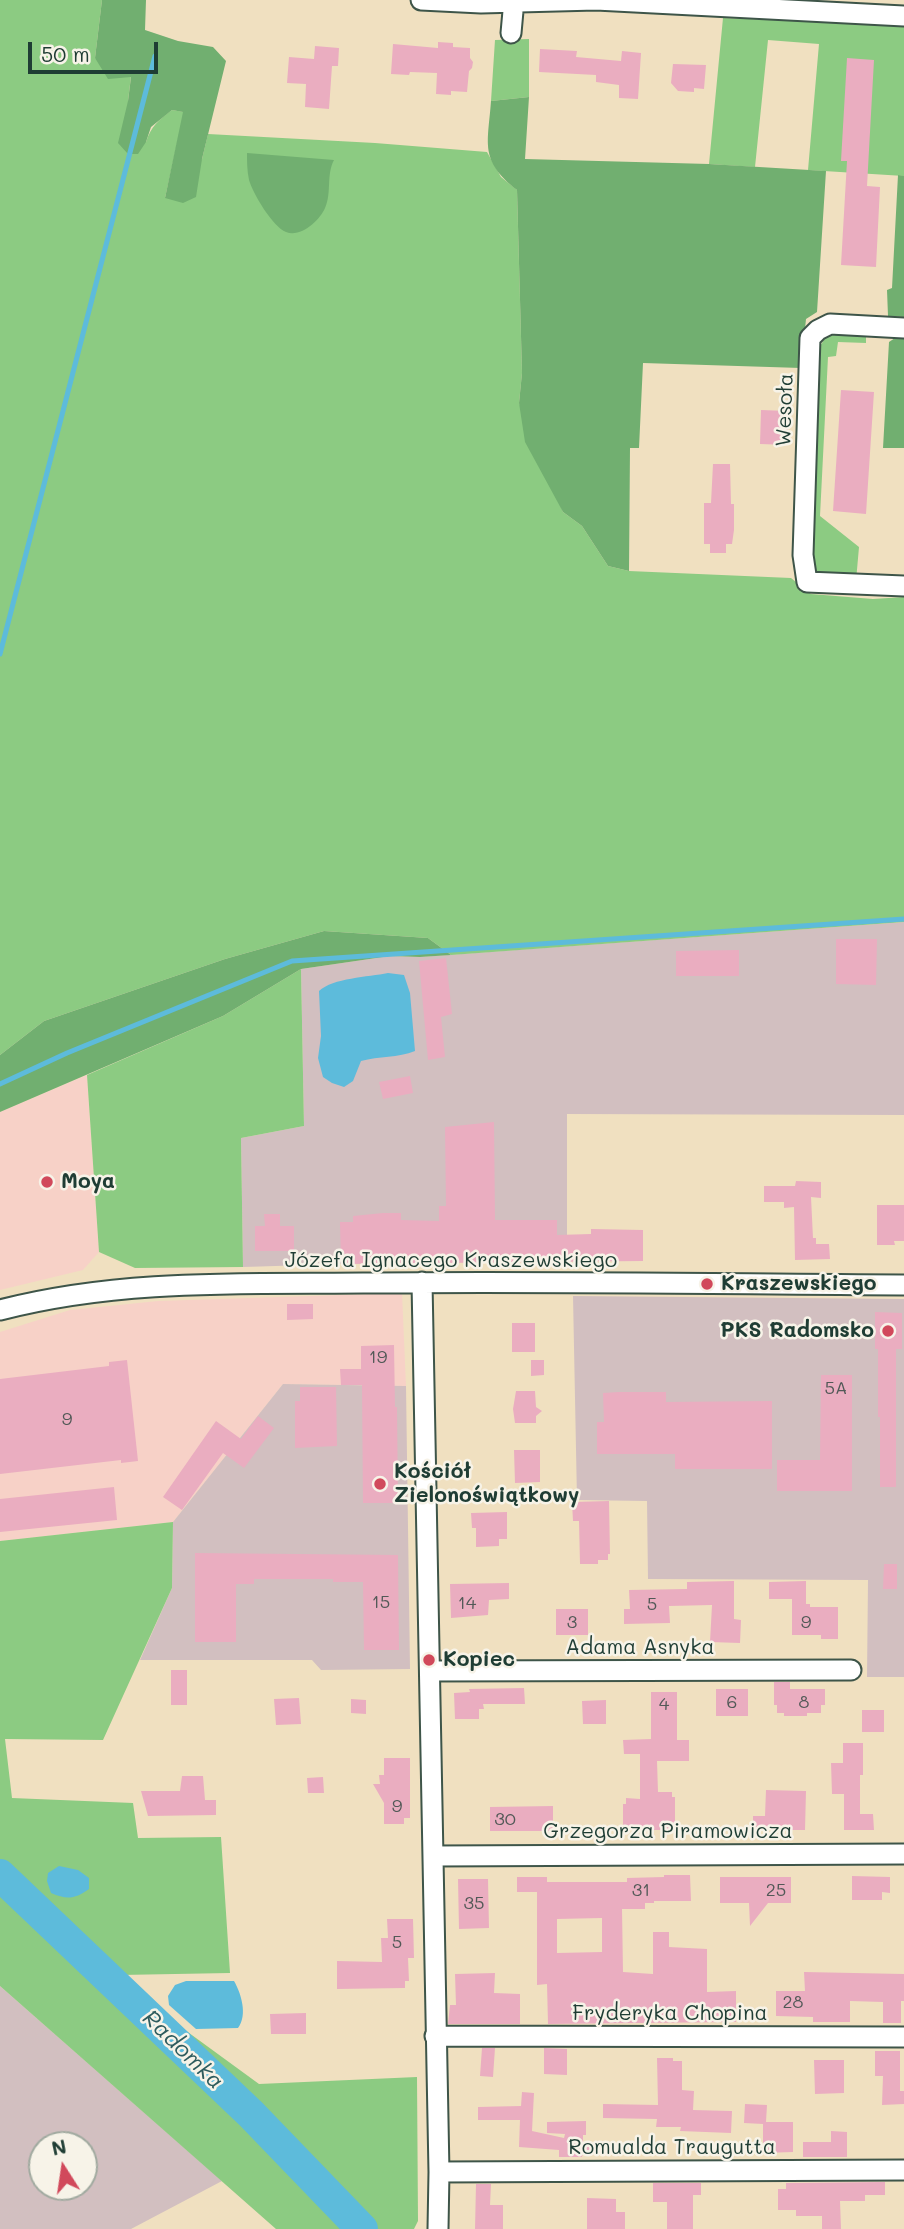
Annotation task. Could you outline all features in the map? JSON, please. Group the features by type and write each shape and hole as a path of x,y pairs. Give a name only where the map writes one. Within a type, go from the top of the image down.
{"street":[{"path":"421,0 481,3 596,0 804,5 904,16"},
{"path":"511,33 514,1"},
{"name":"Wesoła","path":"904,328 830,324 810,338 803,555 807,583 904,586"},
{"path":"422,1282 438,2229"},
{"name":"Józefa Ignacego Kraszewskiego","path":"0,1310 59,1296 151,1285 422,1282 904,1285"},
{"name":"Adama Asnyka","path":"430,1671 851,1670"},
{"name":"Grzegorza Piramowicza","path":"433,1856 904,1854"},
{"name":"Fryderyka Chopina","path":"435,2036 904,2037"},
{"name":"Romualda Traugutta","path":"439,2172 904,2170"}],"shaded area":[{"path":"904,922 904,1115 567,1114 567,1263 505,1259 243,1267 241,1138 304,1126 301,969 390,956 420,957"},
{"name":"Moya","path":"87,1075 99,1252 83,1270 0,1290 0,1112"},
{"path":"402,1293 406,1386 283,1384 173,1522 0,1541 0,1332 70,1310 158,1301"},
{"path":"573,1296 904,1299 904,1677 867,1677 868,1580 648,1579 647,1501 577,1500"},
{"path":"283,1384 406,1386 410,1669 321,1670 312,1660 140,1660 172,1588 173,1522"},
{"path":"0,1986 222,2181 131,2229 0,2229"}],"green space":[{"path":"0,0 102,0 95,58 131,76 128,101 146,142 159,120 172,110 184,112 165,198 202,159 208,134 487,152 501,177 517,190 522,373 519,403 563,512 582,526 608,566 629,571 791,578 811,594 873,599 904,597 904,922 451,955 428,938 324,931 225,959 44,1021 0,1055"},
{"path":"102,0 146,0 145,30 178,41 213,47 226,61 202,159 196,197 183,203 165,198 183,112 172,110 151,127 138,154 128,154 118,143 131,77 108,79 95,58"},
{"path":"723,18 904,25 904,176 808,170 819,44 768,40 755,167 709,164"},
{"path":"529,39 529,97 491,101 495,40"},
{"path":"529,97 525,159 709,164 826,171 817,312 806,319 801,368 643,363 639,448 630,448 629,571 608,566 582,526 563,512 525,442 519,403 522,373 517,190 496,169 491,160 488,140 491,101"},
{"path":"247,153 334,160 323,213 304,230 292,233 281,229 264,209 251,186"},
{"path":"898,175 904,176 904,317 888,316 887,290 892,288"},
{"path":"830,331 866,333 866,343 838,342 836,356 828,357 820,516 859,547 856,581 817,578 809,562 820,346"},
{"path":"901,334 904,335 904,448 883,448 889,342"},
{"path":"324,931 428,938 451,955 390,956 301,969 223,1016 0,1112 0,1055 44,1021 225,959"},
{"path":"301,969 304,1126 241,1138 243,1267 135,1268 99,1252 87,1075 223,1016"},
{"path":"173,1522 172,1588 103,1740 5,1739 12,1798 133,1803 138,1838 221,1837 230,1973 120,1975 185,2030 259,2084 417,2077 418,2221 414,2229 276,2229 0,1986 0,1541"}],"water":[{"path":"388,973 404,975 410,993 415,1051 361,1061 353,1081 344,1087 332,1083 323,1077 318,1058 321,1036 319,991 333,983"},
{"path":"59,1866 78,1870 89,1878 89,1889 71,1897 51,1893 47,1881 48,1873"},
{"path":"186,1981 234,1981 243,2011 238,2028 196,2029 169,2005 168,1996 175,1985"}],"building":[{"path":"438,42 453,43 453,47 470,48 473,62 469,71 467,92 436,94 437,73 391,74 393,44 438,48"},
{"path":"315,46 339,48 338,66 332,66 329,109 305,107 306,84 287,83 289,57 314,59"},
{"path":"540,49 577,51 576,57 621,61 622,51 641,53 638,99 619,98 619,85 596,82 596,75 539,72"},
{"path":"847,58 874,60 867,186 880,187 876,267 841,265 847,161 841,161"},
{"path":"673,64 706,65 704,89 694,88 694,92 678,91 671,83"},
{"path":"841,390 874,392 866,514 833,511"},
{"path":"761,410 788,411 788,445 760,444"},
{"path":"713,464 730,464 734,530 732,544 726,544 726,553 710,553 710,544 704,544 704,503 711,503"},
{"path":"836,939 877,939 876,985 836,984"},
{"path":"739,950 739,976 676,976 676,951"},
{"path":"446,958 452,1014 441,1017 445,1057 428,1060 419,961"},
{"path":"410,1076 413,1093 383,1099 379,1082"},
{"path":"494,1122 495,1220 557,1220 557,1235 591,1234 591,1229 643,1230 643,1261 341,1264 340,1222 353,1222 353,1216 401,1213 401,1220 439,1221 439,1206 446,1206 445,1127"},
{"path":"796,1181 821,1182 821,1198 811,1197 813,1238 816,1238 816,1244 829,1244 830,1259 795,1260 794,1207 784,1208 784,1202 764,1202 764,1186 795,1186"},
{"path":"877,1205 904,1205 904,1241 894,1241 895,1245 877,1245"},
{"path":"264,1214 280,1214 280,1226 294,1226 294,1251 255,1251 255,1226 265,1226"},
{"path":"287,1304 313,1304 313,1319 287,1320"},
{"path":"875,1312 902,1313 902,1349 896,1349 896,1487 880,1487"},
{"path":"512,1323 535,1323 535,1352 512,1352"},
{"path":"394,1345 398,1503 363,1503 362,1385 341,1385 340,1369 361,1369 361,1346"},
{"path":"127,1360 138,1461 121,1463 121,1460 0,1474 0,1379 109,1366 109,1362"},
{"path":"531,1360 544,1360 544,1375 531,1376"},
{"path":"821,1375 852,1375 852,1491 777,1491 777,1460 820,1460"},
{"path":"300,1387 336,1387 337,1446 295,1448 295,1401 300,1401"},
{"path":"516,1391 535,1391 536,1407 542,1411 536,1416 536,1423 515,1423 513,1409"},
{"path":"666,1392 666,1402 772,1401 772,1469 675,1469 675,1454 597,1454 597,1422 604,1422 603,1393"},
{"path":"258,1416 274,1428 244,1468 223,1453 182,1510 163,1497 216,1421 241,1439"},
{"path":"514,1450 540,1450 540,1482 515,1483"},
{"path":"114,1487 117,1520 0,1532 0,1499"},
{"path":"609,1501 608,1560 598,1560 598,1564 580,1564 579,1521 573,1521 572,1502"},
{"path":"507,1512 507,1539 499,1539 499,1546 476,1547 476,1528 472,1528 471,1513"},
{"path":"195,1553 398,1555 399,1650 364,1650 363,1582 333,1582 333,1579 254,1579 254,1584 236,1584 236,1642 195,1642"},
{"path":"884,1564 897,1564 897,1589 883,1589"},
{"path":"734,1581 734,1619 741,1620 740,1643 710,1642 712,1605 669,1606 670,1623 624,1624 624,1609 630,1609 629,1590 687,1589 687,1582"},
{"path":"806,1581 806,1604 810,1604 810,1607 838,1607 838,1639 821,1639 821,1635 792,1635 792,1599 769,1599 769,1582"},
{"path":"509,1583 509,1599 489,1600 488,1615 451,1618 450,1584"},
{"path":"556,1609 588,1609 588,1635 556,1635"},
{"path":"171,1670 187,1670 187,1705 171,1705"},
{"path":"774,1682 790,1682 790,1689 825,1689 825,1705 821,1705 821,1713 784,1716 784,1713 777,1713 777,1705 774,1705"},
{"path":"524,1688 525,1704 483,1704 484,1709 479,1709 479,1719 455,1719 454,1693 470,1692 469,1689"},
{"path":"716,1689 748,1689 748,1716 716,1716"},
{"path":"651,1692 677,1692 677,1740 689,1740 689,1761 657,1761 658,1792 672,1792 672,1797 675,1797 675,1830 623,1830 623,1804 626,1804 626,1798 640,1799 640,1754 624,1754 623,1740 651,1739"},
{"path":"299,1698 301,1724 276,1725 274,1699"},
{"path":"351,1699 366,1700 366,1714 351,1713"},
{"path":"606,1700 606,1724 583,1724 582,1701"},
{"path":"862,1710 884,1710 884,1732 862,1732"},
{"path":"843,1743 863,1743 860,1814 873,1814 874,1830 844,1830 844,1794 832,1794 831,1763 843,1763"},
{"path":"384,1758 410,1758 410,1818 404,1818 404,1824 384,1824 384,1803 373,1784 380,1784 379,1775 384,1775"},
{"path":"182,1776 203,1776 205,1800 216,1800 216,1815 148,1816 141,1791 180,1791"},
{"path":"323,1777 324,1793 308,1793 307,1778"},
{"path":"766,1790 806,1791 805,1830 753,1830 753,1816 765,1816"},
{"path":"553,1806 553,1831 490,1831 490,1807"},
{"path":"690,1875 691,1901 654,1901 645,1903 645,1909 622,1909 623,1972 653,1974 653,1932 669,1932 669,1947 707,1949 707,1992 736,1991 736,2022 548,2024 547,1984 537,1985 537,1892 517,1892 517,1877 547,1877 547,1882 627,1882 627,1878","holes":["602,1918 602,1952 557,1953 557,1919"]},
{"path":"852,1876 890,1877 890,1893 882,1892 882,1900 852,1900"},
{"path":"720,1877 791,1877 791,1903 768,1903 750,1926 749,1903 720,1903"},
{"path":"458,1879 488,1879 489,1928 459,1929"},
{"path":"387,1919 413,1919 414,1958 408,1958 409,1981 405,1981 405,1988 337,1989 337,1961 382,1962 381,1938 388,1938"},
{"path":"804,1972 904,1974 901,2023 883,2023 883,2002 850,2001 850,2022 813,2022 813,2017 776,2016 776,1991 805,1991"},
{"path":"495,1973 494,1993 520,1994 520,2024 448,2024 450,2005 456,2005 455,1974"},
{"path":"306,2013 306,2034 271,2034 270,2014"},
{"path":"482,2048 495,2048 493,2077 480,2076"},
{"path":"544,2048 567,2049 567,2075 544,2074"},
{"path":"875,2051 900,2051 900,2091 904,2091 904,2104 882,2105 883,2076 875,2076"},
{"path":"657,2058 682,2061 682,2090 694,2091 693,2110 732,2111 731,2133 656,2127 657,2119 603,2118 603,2104 658,2105"},
{"path":"814,2060 844,2060 844,2093 815,2094"},
{"path":"522,2092 534,2093 532,2131 564,2138 565,2134 547,2133 547,2122 586,2121 583,2143 591,2145 590,2152 583,2152 582,2157 559,2157 559,2150 519,2147 520,2120 478,2120 478,2107 521,2106"},
{"path":"745,2104 767,2105 766,2122 793,2122 793,2152 763,2153 763,2124 744,2123"},
{"path":"831,2131 847,2132 847,2157 803,2157 803,2142 831,2142"},
{"path":"885,2182 885,2195 865,2195 865,2201 840,2201 841,2229 822,2229 822,2216 796,2216 796,2210 778,2210 778,2189 786,2189 786,2183"},
{"path":"653,2183 701,2183 701,2195 693,2195 693,2229 667,2229 667,2202 653,2202"},
{"path":"476,2184 491,2184 490,2205 503,2205 503,2229 475,2229"},
{"path":"587,2198 616,2199 616,2212 625,2212 625,2229 587,2229"}],"waterway":[{"path":"0,654 155,56"},
{"path":"0,1084 67,1053 292,961 904,919"},
{"name":"Radomka","path":"0,1875 251,2114 362,2229"}],"place":[{"name":"Moya","path":"47,1182"},
{"name":"Kraszewskiego","path":"707,1284"},
{"name":"PKS Radomsko","path":"888,1331"},
{"name":"Kościół Zielonoświątkowy","path":"380,1484"},
{"name":"Kopiec","path":"429,1660"}]}
